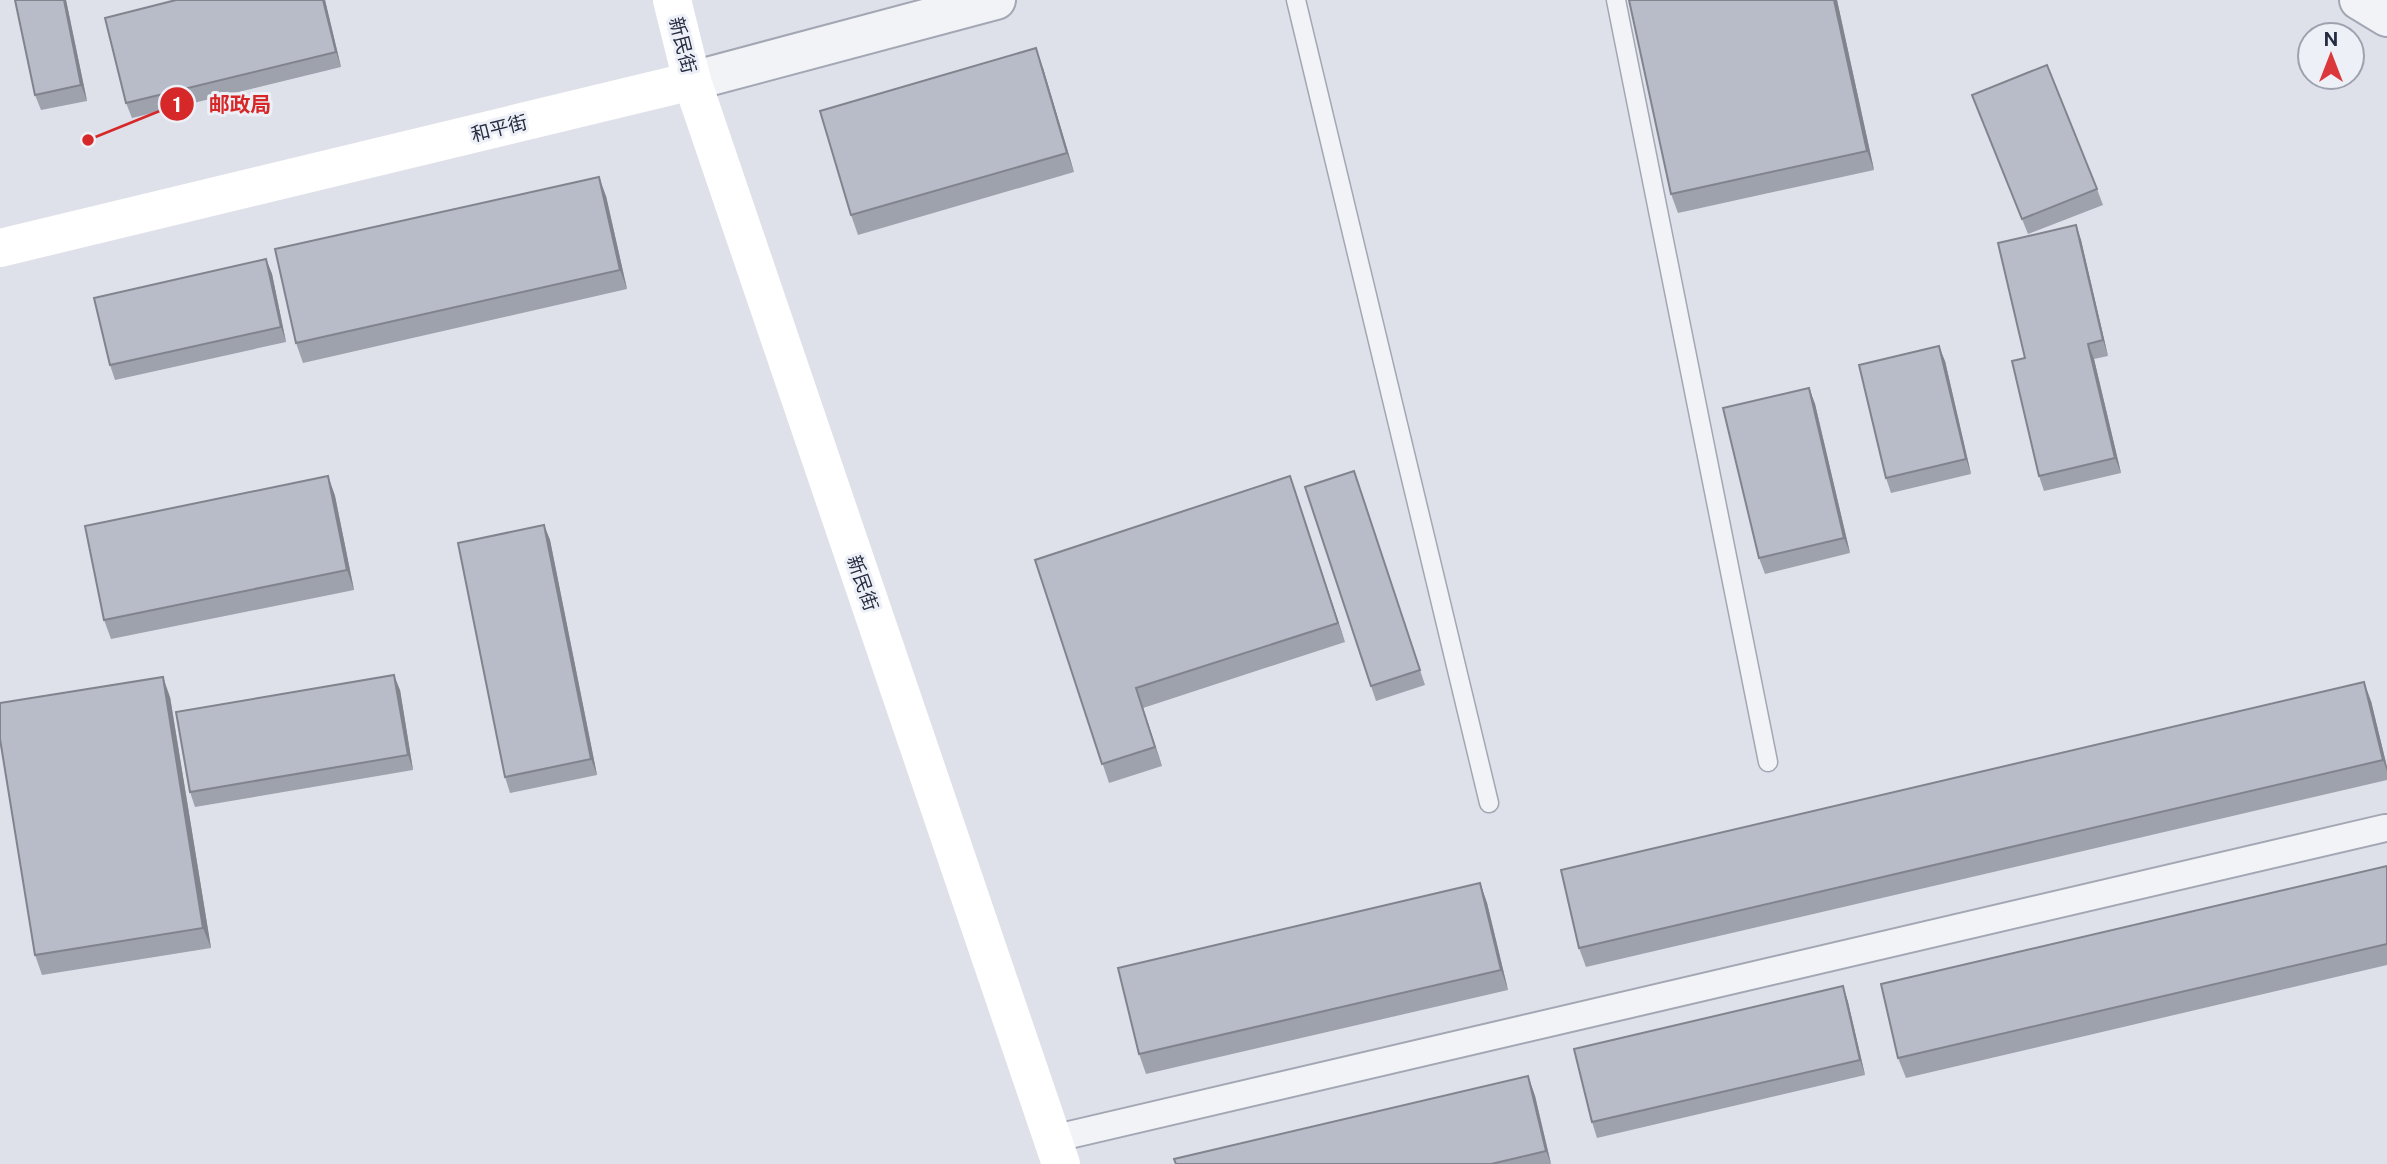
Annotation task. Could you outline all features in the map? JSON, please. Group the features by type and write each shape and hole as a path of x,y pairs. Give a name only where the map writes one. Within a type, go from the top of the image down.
{"main road":[{"name":"新民街","path":"672,0 692,81 1057,1151"},
{"name":"和平街","path":"0,248 692,81"}],"street":[{"name":"和平街","path":"692,81 996,0"},
{"path":"2359,0 2387,18"},
{"path":"2387,0 2387,18"},
{"path":"1057,1151 2385,828"}],"lane":[{"path":"1296,0 1489,803"},
{"path":"1616,0 1769,762"}],"building":[{"path":"15,0 64,0 81,85 35,95"},
{"path":"176,0 323,0 336,52 126,103 105,18"},
{"path":"1629,0 1834,0 1867,151 1671,194"},
{"path":"1036,48 1067,153 851,215 820,111"},
{"path":"2047,65 2097,189 2022,219 1972,95"},
{"path":"599,177 620,270 296,343 275,249"},
{"path":"2076,225 2103,340 2088,344 2115,458 2039,476 2012,361 2025,358 1998,243"},
{"path":"266,259 281,327 110,365 94,298"},
{"path":"1939,346 1966,459 1886,478 1859,365"},
{"path":"1809,388 1844,538 1759,558 1723,408"},
{"path":"1354,471 1420,670 1371,686 1305,487"},
{"path":"328,476 347,570 104,620 85,526"},
{"path":"1290,476 1338,623 1136,688 1155,747 1102,764 1035,560"},
{"path":"544,525 591,759 505,777 458,543"},
{"path":"394,675 408,755 190,792 176,712"},
{"path":"163,677 203,928 35,955 0,739 0,703"},
{"path":"2364,682 2383,760 1579,948 1561,870"},
{"path":"2387,866 2387,944 1898,1058 1881,984"},
{"path":"1480,883 1501,970 1139,1054 1118,968"},
{"path":"1843,986 1860,1060 1592,1122 1574,1049"},
{"path":"1528,1076 1546,1151 1491,1164 1176,1164 1174,1159"}],"place":[{"name":"邮政局","path":"88,140"}]}
